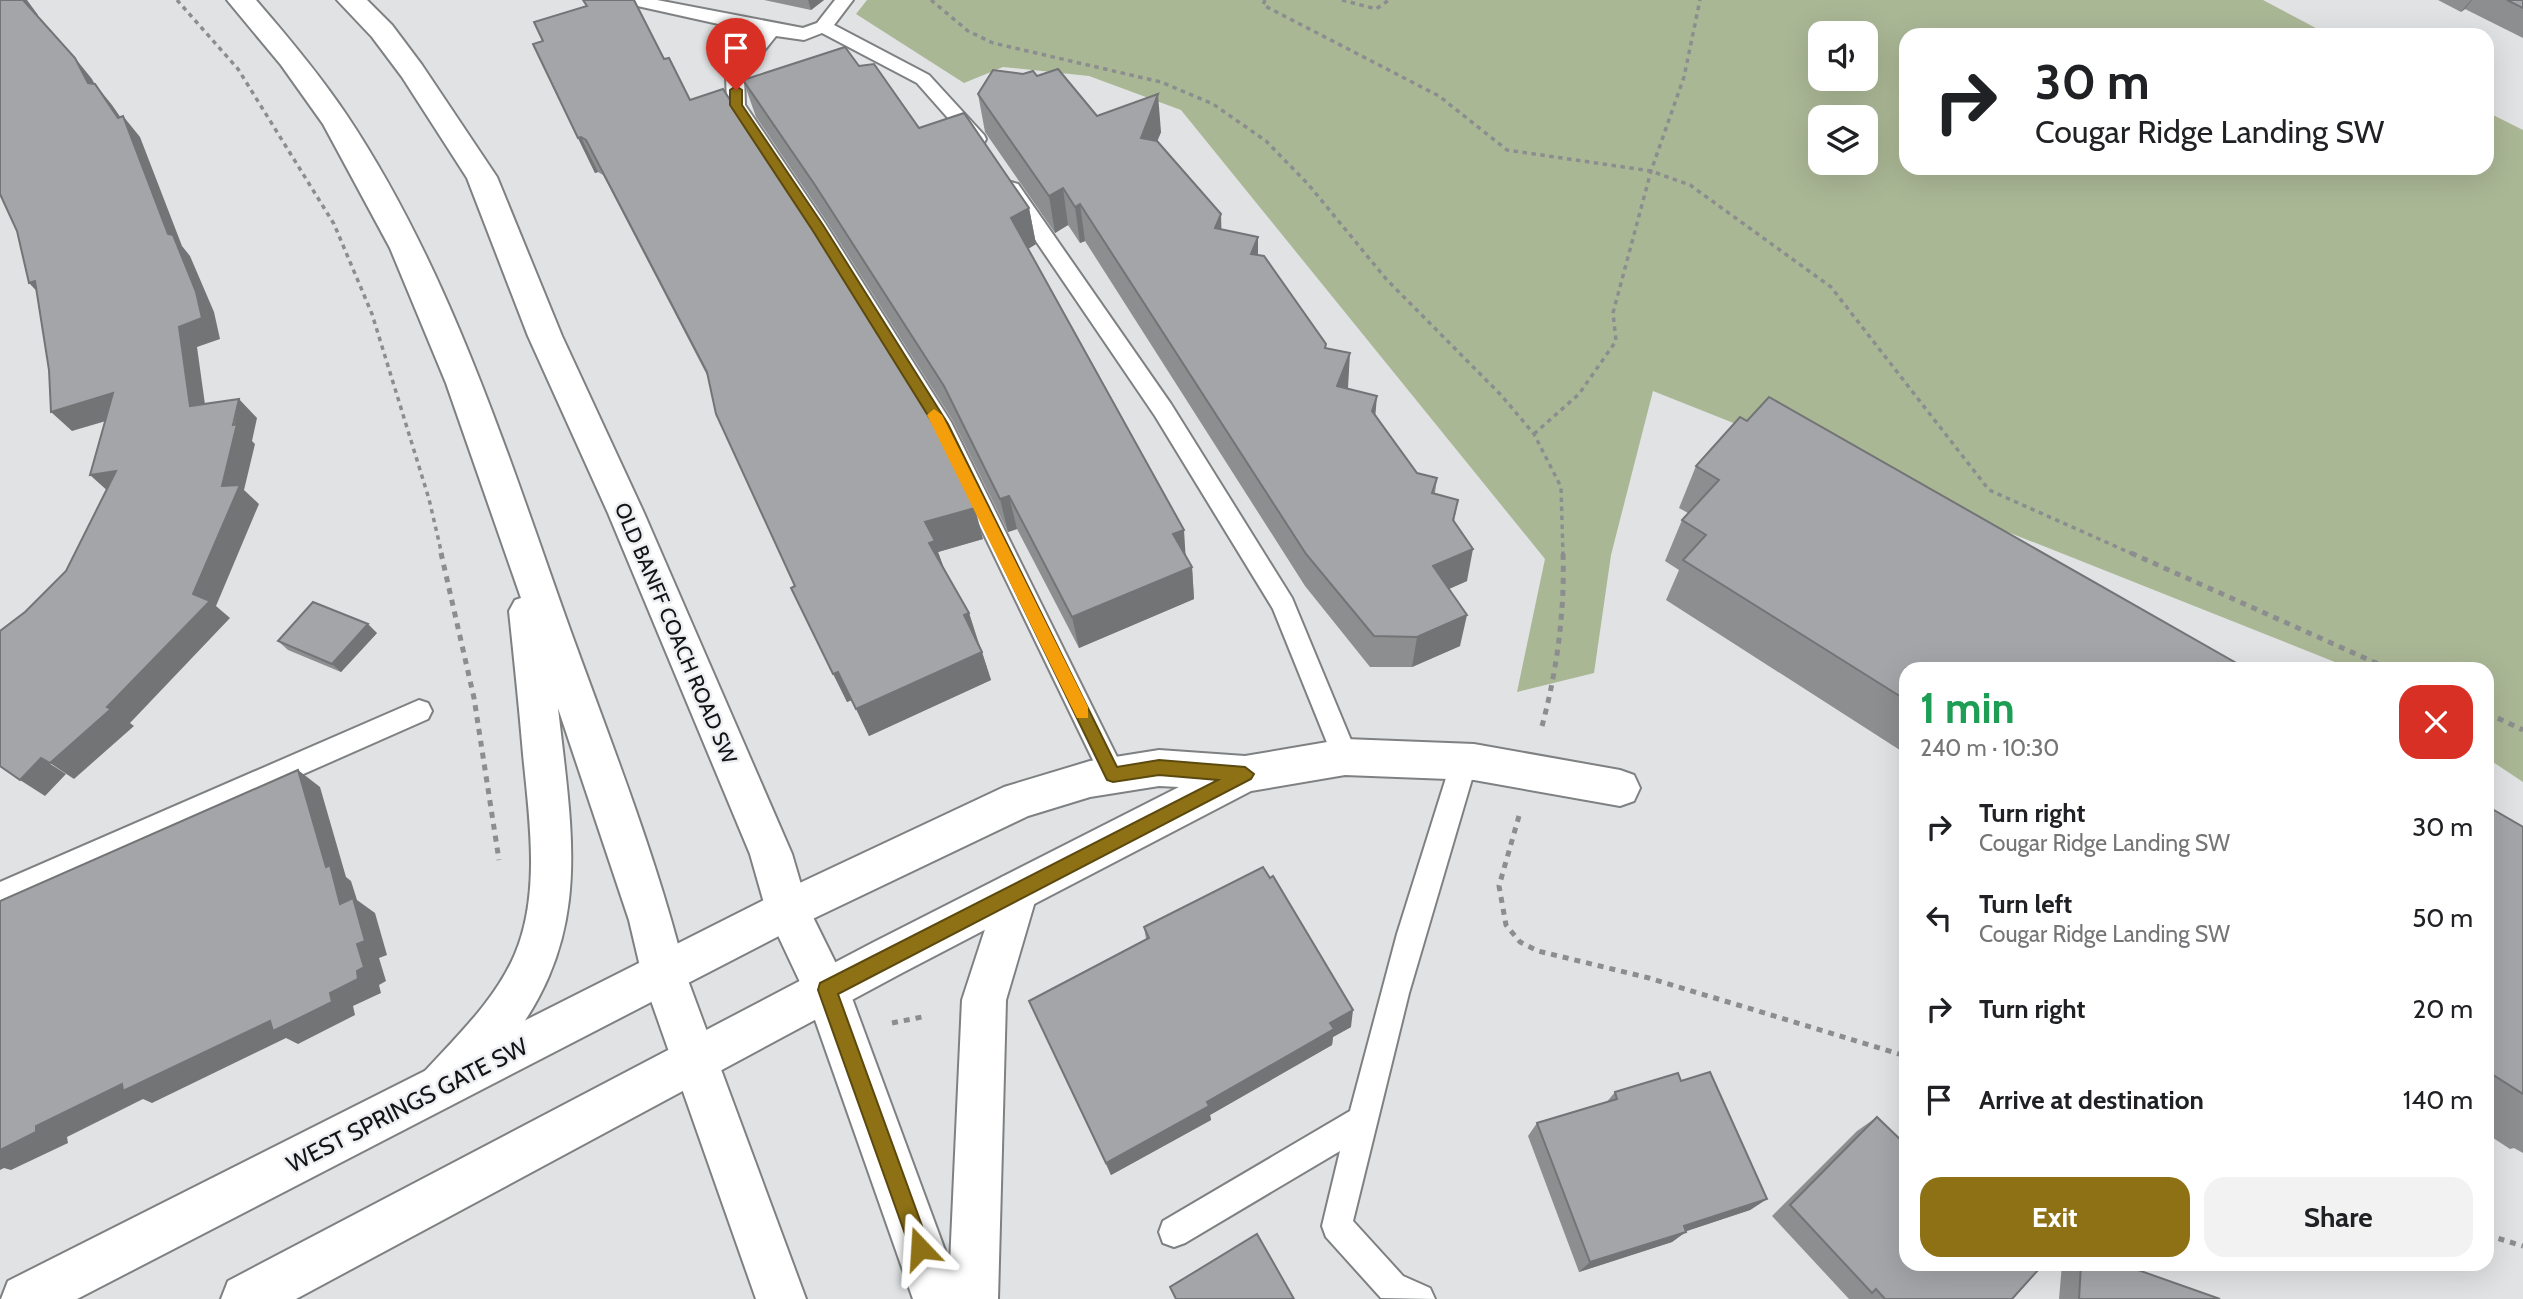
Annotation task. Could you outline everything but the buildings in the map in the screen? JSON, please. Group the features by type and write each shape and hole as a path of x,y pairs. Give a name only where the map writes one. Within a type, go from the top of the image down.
{"main road":[{"path":"241,0 276,37 333,113 382,194 455,358 651,920 664,975 694,1062 781,1299"},
{"name":"OLD BANFF COACH ROAD SW","path":"351,0 382,31 412,71 482,177 545,336 626,513 765,841 787,910 827,990 938,1299"},
{"path":"441,1087 509,1006 538,951 551,886 552,837 522,546"},
{"path":"246,1299 827,990 1245,774 1345,757 1464,761 1530,770 1620,788"},
{"name":"WEST SPRINGS GATE SW","path":"26,1299 787,910 1019,800 1113,775 1159,768 1245,774"},
{"path":"973,1299 984,1000 1017,891"}],"lane":[{"path":"633,0 771,30 804,34 822,27 844,0"},
{"path":"822,27 886,57 923,79 975,136 1163,410 1284,605 1345,757"},
{"path":"771,30 734,75 736,105 818,228 943,428 1113,775"},
{"path":"0,895 419,711"},
{"path":"1419,1299 1392,1287 1337,1226 1362,1121 1437,845 1464,761"},
{"path":"1174,1232 1362,1121"}],"path":[{"path":"177,0 238,69 280,133 334,224 372,314 432,512 474,698 499,864"},
{"path":"931,0 968,31 993,43 1166,85 1211,103 1242,121 1269,141 1385,278 1500,393 1534,434 1560,487 1564,589 1549,700 1499,886 1506,925 1520,942 1538,951 1649,978 1899,1054"},
{"path":"1265,0 1263,5 1439,96 1507,150 1651,171 1690,185 1831,287 1989,490 2374,662"},
{"path":"1342,0 1376,9 1389,0"},
{"path":"1534,434 1579,394 1616,341 1613,313 1651,171 1684,77 1700,0"},
{"path":"2494,716 2523,730"},
{"path":"889,1024 922,1017"},
{"path":"2494,1237 2523,1247"}],"green space":[{"path":"867,0 2263,0 2316,28 1899,28 1899,175 2494,175 2494,116 2523,130 2523,782 2494,763 2494,662 2335,662 1653,391 1611,555 1594,673 1517,692 1545,559 1181,110 1089,76 1003,67 964,83 856,14"}],"slow traffic":[{"path":"934,415 943,428 1082,712"}],"route":[{"path":"736,90 736,105 818,228 943,428 1113,775 1159,768 1245,774 827,990 920,1248"}]}
